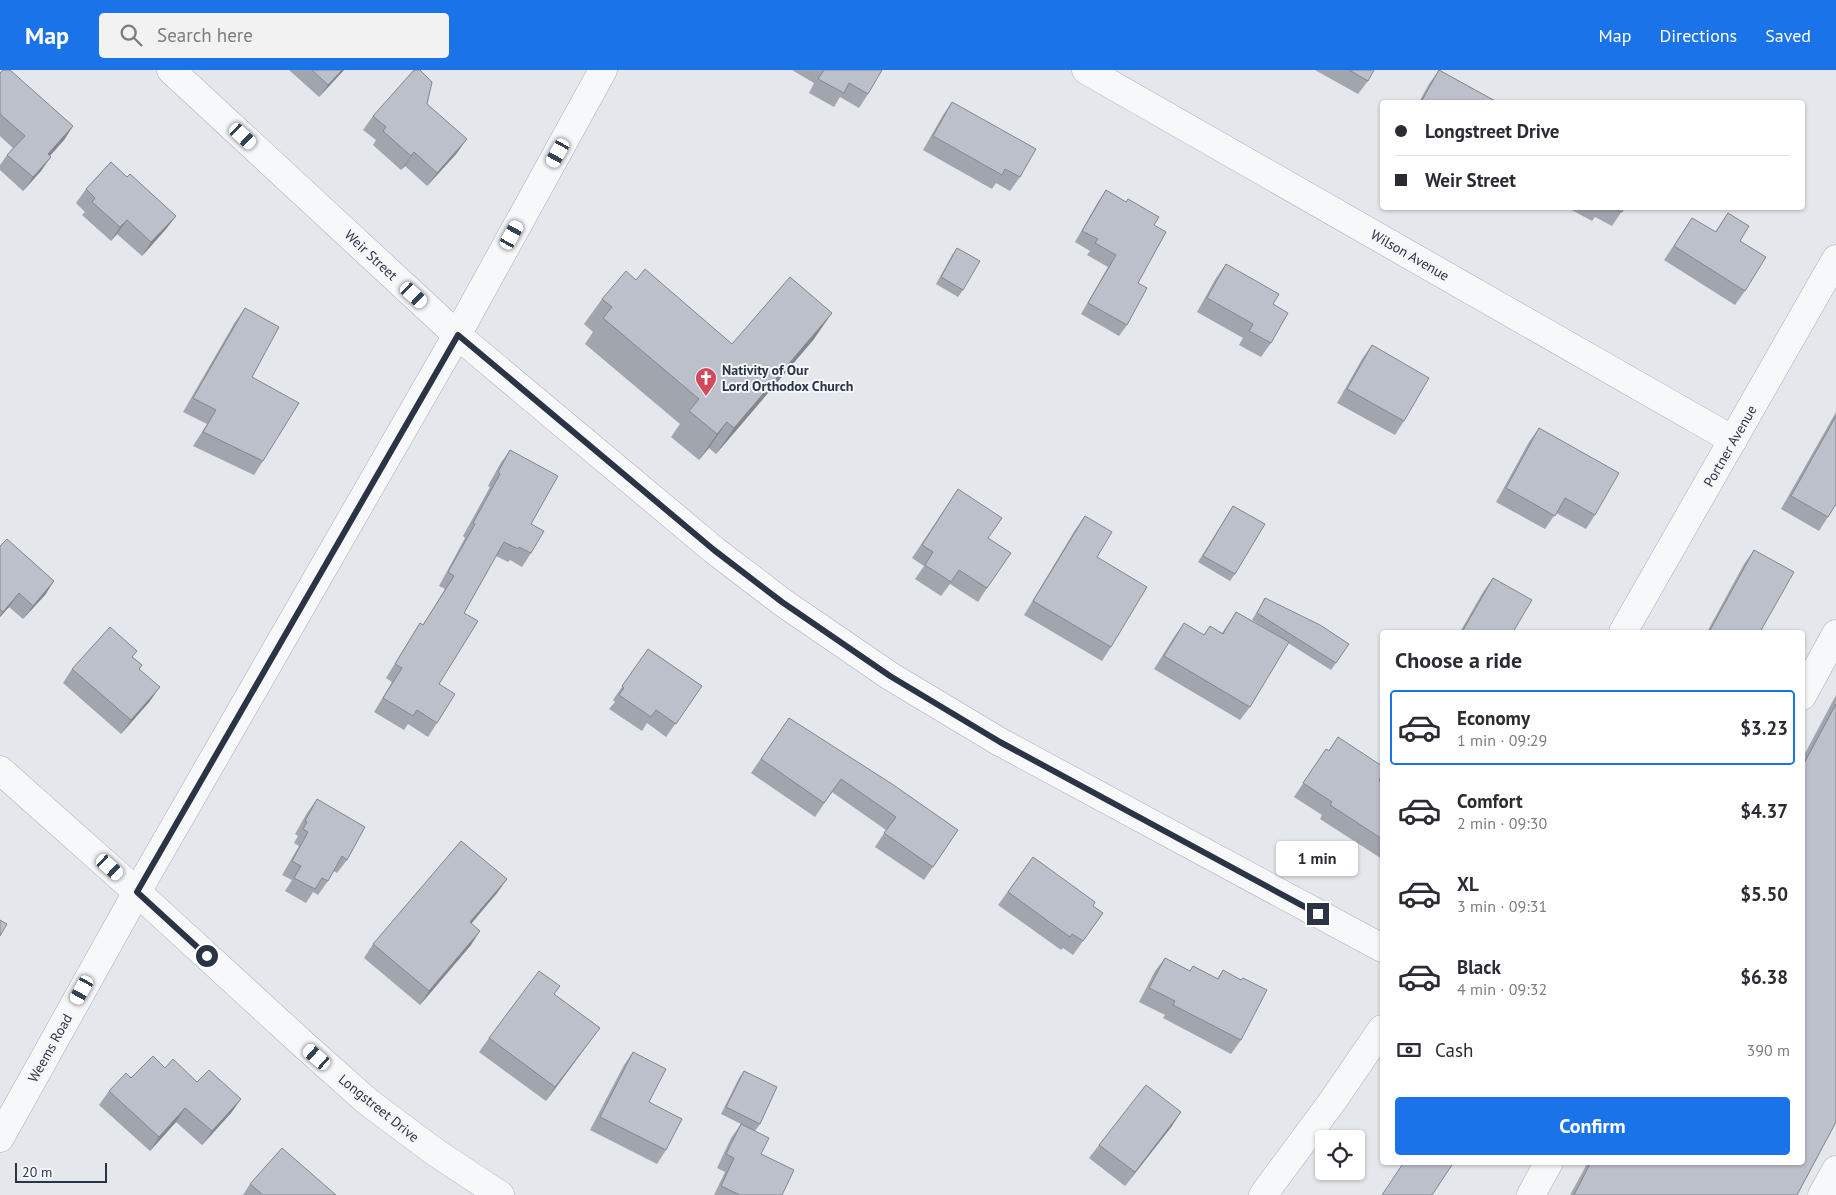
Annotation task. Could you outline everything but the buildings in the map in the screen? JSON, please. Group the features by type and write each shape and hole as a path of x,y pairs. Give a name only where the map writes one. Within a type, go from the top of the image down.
{"street":[{"name":"Weir Street","path":"171,70 458,335 714,550 782,602 890,676 1000,742 1380,947"},
{"name":"Weems Road","path":"0,1138 137,892 458,335 603,70"},
{"name":"Wilson Avenue","path":"1086,70 1733,440"},
{"name":"Portner Avenue","path":"1624,630 1834,265"},
{"path":"1805,691 1836,634"},
{"name":"Longstreet Drive","path":"0,770 368,1102 435,1152 500,1195"},
{"path":"1263,1195 1334,1099 1380,1032"},
{"path":"1531,1195 1547,1165"},
{"path":"1822,1195 1836,1170"}],"place":[{"name":"Nativity of Our Lord Orthodox Church","path":"706,397"}],"route":[{"path":"207,956 137,892 458,335 714,550 782,602 890,676 1000,742 1318,914"}]}
